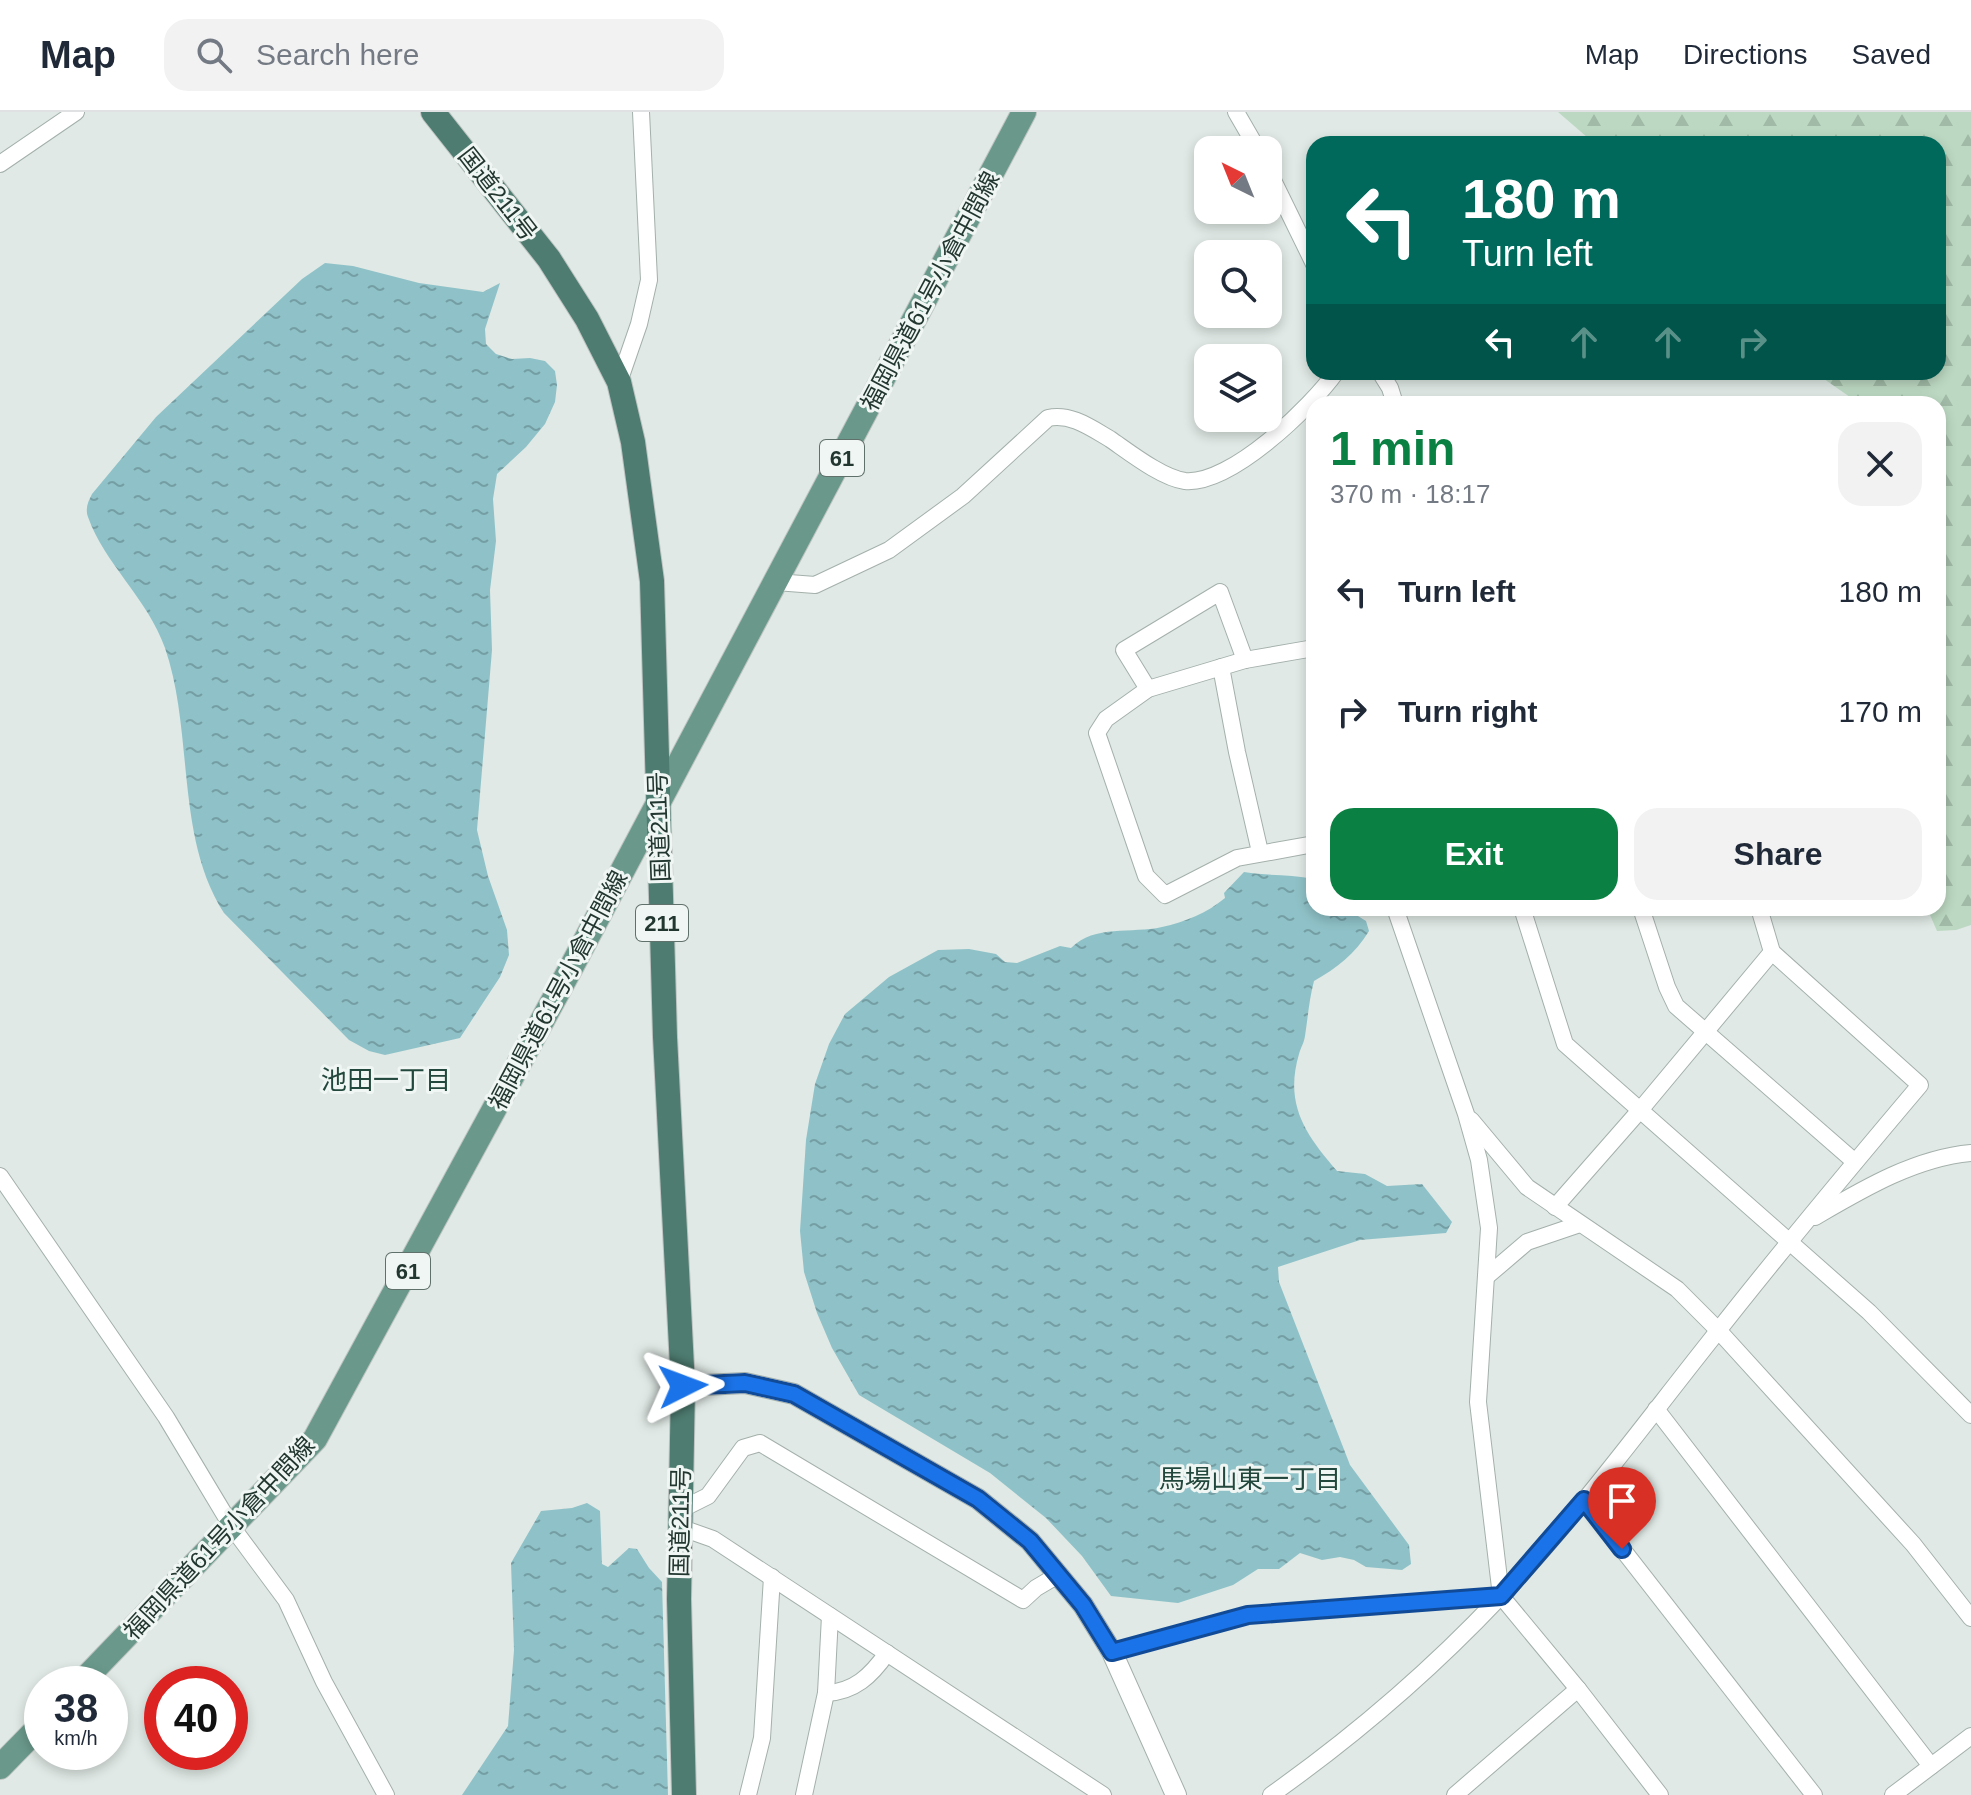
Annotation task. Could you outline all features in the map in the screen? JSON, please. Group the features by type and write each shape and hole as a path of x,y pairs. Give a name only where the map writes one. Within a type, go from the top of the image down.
{"highway":[{"name":"国道211号","path":"433,112 549,259 587,319 619,382 633,442 652,581 665,1037 683,1386 680,1518 684,1795"}],"main road":[{"name":"福岡県道61号小倉中間線","path":"97,1666 315,1439 659,802 1024,112"},
{"path":"0,1767 24,1742"}],"street":[{"path":"0,164 76,112"},
{"path":"619,382 639,324 649,280 641,112"},
{"path":"1236,112 1250,136"},
{"path":"1282,199 1306,248"},
{"path":"1313,396 1328,380"},
{"path":"776,582 815,585 889,550 963,496 1048,418 1059,416 1086,424 1160,471 1184,481 1212,478 1272,440 1306,404"},
{"path":"1148,689 1124,650 1220,592 1245,660"},
{"path":"1306,649 1245,660 1148,689 1106,719 1097,733 1146,876 1165,895 1237,858 1306,845"},
{"path":"1221,667 1260,852"},
{"path":"1398,916 1479,1160 1489,1228 1478,1402 1501,1596 1660,1795"},
{"path":"1525,916 1565,1044 1869,1312 1971,1415"},
{"path":"1644,916 1676,1006 1855,1162"},
{"path":"1271,1795 1405,1690 1501,1596 1584,1500 1803,1224 1920,1085 1772,952 1761,916"},
{"path":"1555,1207 1772,952"},
{"path":"1466,1114 1527,1187 1677,1289 1913,1544 1971,1618"},
{"path":"1803,1224 1866,1187 1944,1156 1971,1153"},
{"path":"0,1176 166,1417 232,1527 286,1600 324,1682 386,1795"},
{"path":"1486,1277 1527,1242 1580,1224"},
{"path":"683,1386 745,1383 794,1394 978,1499 1030,1541 1083,1605 1112,1652 1176,1795"},
{"path":"1656,1409 1931,1766"},
{"path":"1058,1575 1023,1600 760,1443 743,1448 708,1496 680,1518 1103,1795"},
{"path":"1584,1500 1814,1795"},
{"path":"748,1795 762,1738 772,1577"},
{"path":"1112,1652 1248,1615 1501,1596"},
{"path":"804,1795 826,1693 830,1616"},
{"path":"826,1693 840,1693 856,1686 876,1669 887,1653"},
{"path":"1455,1795 1578,1689"},
{"path":"1893,1795 1971,1736"}],"green space":[{"path":"1558,112 1971,112 1971,925 1937,931 1930,916 1946,916 1946,396 1848,396 1826,380 1946,380 1946,136 1586,136"}],"water":[{"path":"325,263 353,266 419,283 483,292 500,283 485,329 486,344 496,354 512,359 545,361 555,371 557,385 555,402 545,424 497,474 493,499 496,541 490,590 492,650 477,830 488,876 507,930 509,955 500,977 460,1038 385,1055 369,1051 349,1040 224,913 198,851 191,818 180,714 165,648 148,613 104,550 87,511 92,494 156,417 302,279"},
{"path":"1244,872 1306,878 1306,916 1358,916 1366,921 1369,931 1352,954 1314,981 1305,1038 1295,1072 1296,1104 1307,1132 1337,1171 1365,1174 1387,1186 1422,1184 1452,1222 1446,1233 1360,1240 1278,1267 1279,1282 1350,1465 1409,1545 1411,1564 1402,1570 1366,1567 1340,1557 1322,1560 1300,1553 1279,1569 1258,1569 1233,1585 1178,1603 1111,1596 1082,1556 1046,1518 990,1473 859,1395 832,1348 804,1272 800,1231 806,1140 815,1084 829,1044 845,1014 889,977 938,950 969,949 996,954 1005,962 1017,963 1060,946 1071,948 1081,940 1102,933 1171,925 1218,903 1225,898 1224,893"},
{"path":"587,1503 600,1511 602,1564 608,1567 629,1548 637,1549 662,1582 668,1795 462,1795 508,1726 514,1650 511,1563 541,1511"}],"district":[{"name":"池田一丁目","path":"386,1080"},
{"name":"馬場山東一丁目","path":"1250,1479"}],"route":[{"path":"683,1386 745,1383 794,1394 978,1499 1030,1541 1083,1605 1112,1652 1248,1615 1501,1596 1584,1500 1622,1549"}]}
